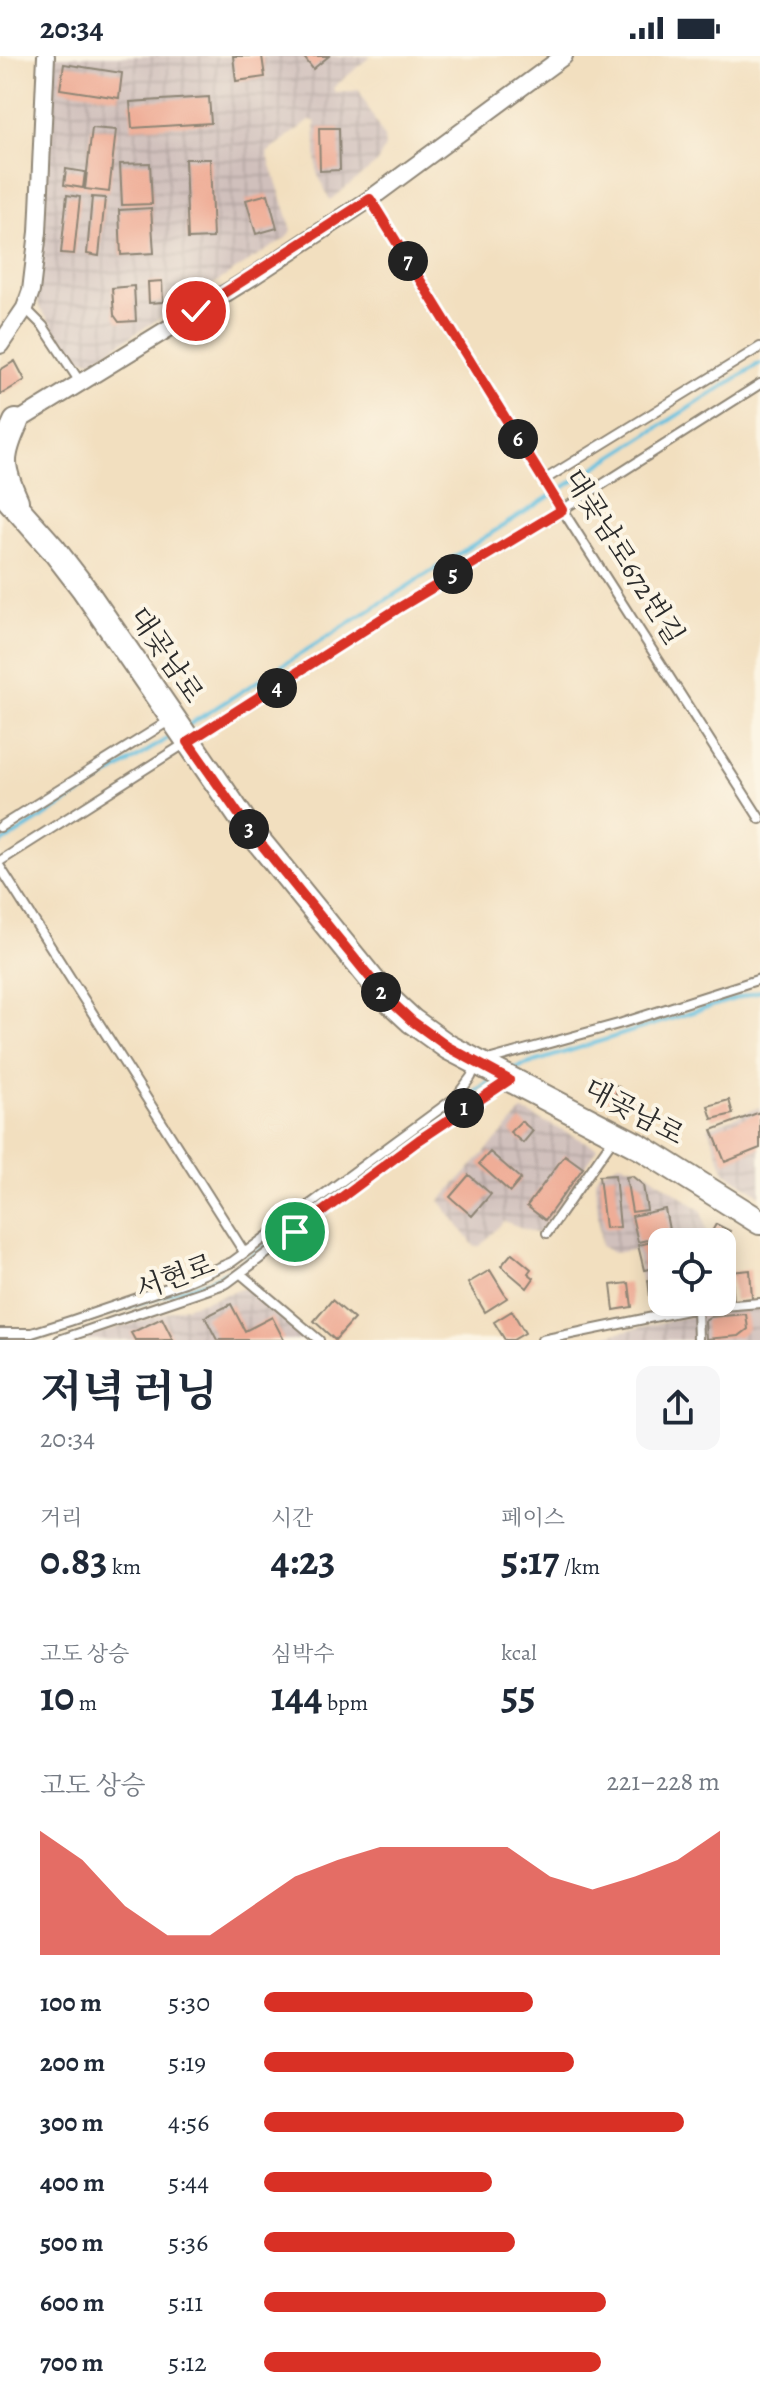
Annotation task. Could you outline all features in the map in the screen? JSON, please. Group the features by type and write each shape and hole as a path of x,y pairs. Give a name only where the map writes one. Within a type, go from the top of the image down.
{"street":[{"path":"0,345 25,308 31,291 38,232 46,56"},
{"path":"22,512 3,474 1,462 5,427 252,277 370,199 564,56"},
{"name":"대곶남로","path":"0,489 84,589 249,829 385,996 424,1030 477,1063 683,1172 760,1222"}],"lane":[{"name":"대곶남로672번길","path":"370,199 546,484 760,819"},
{"path":"25,308 48,333 80,383"},
{"path":"546,484 760,347"},
{"path":"0,827 180,730 467,566 760,384"},
{"path":"0,861 180,730"},
{"path":"0,867 244,1252"},
{"name":"대곶남로","path":"477,1063 622,1023 760,979"},
{"path":"0,1333 32,1333 217,1270 456,1097 477,1063"},
{"name":"서현로","path":"59,1340 208,1292 241,1274 419,1140 509,1080"},
{"path":"547,1233 616,1135"},
{"path":"241,1274 319,1340"},
{"path":"736,1305 760,1303"},
{"path":"542,1340 658,1316"},
{"path":"697,1316 698,1340"}],"shaded area":[{"path":"53,56 371,56 333,88 336,93 359,90 384,138 385,147 377,163 330,200 317,173 315,121 295,131 267,153 292,230 286,238 94,360 80,359 64,345 37,298 52,118"},
{"path":"760,1107 760,1195 725,1172 708,1128"},
{"path":"523,1111 598,1148 538,1234 504,1221 480,1246 475,1247 440,1201"},
{"path":"620,1163 642,1169 702,1211 706,1228 648,1228 648,1311 635,1250 613,1253 601,1246 595,1180 599,1172"},
{"path":"247,1287 314,1340 78,1340 223,1295"},
{"path":"760,1308 760,1340 583,1340 691,1316 736,1316 736,1310"}],"building":[{"path":"233,56 262,56 265,77 236,81"},
{"path":"303,56 329,56 313,69"},
{"path":"64,64 122,73 119,98 60,89"},
{"path":"209,97 211,123 132,128 130,102"},
{"path":"92,128 116,130 109,192 85,189"},
{"path":"319,128 339,128 340,170 320,171"},
{"path":"185,159 210,159 213,238 188,239"},
{"path":"150,163 152,204 122,205 120,164"},
{"path":"66,169 85,172 83,188 64,185"},
{"path":"268,194 277,228 256,234 246,200"},
{"path":"67,195 80,197 74,254 61,253"},
{"path":"92,197 105,198 99,256 87,254"},
{"path":"151,208 154,253 121,255 119,210"},
{"path":"162,281 163,302 149,303 148,282"},
{"path":"134,286 136,321 119,322 114,315 112,288"},
{"path":"15,361 25,380 0,395 0,370"},
{"path":"600,1077 619,1087 612,1101 592,1091"},
{"path":"729,1100 733,1114 712,1119 708,1106"},
{"path":"760,1112 760,1148 725,1162 712,1130"},
{"path":"521,1121 533,1131 523,1143 510,1132"},
{"path":"490,1152 521,1179 510,1192 479,1164"},
{"path":"565,1155 583,1168 545,1220 527,1206"},
{"path":"469,1175 491,1194 472,1216 450,1197"},
{"path":"615,1175 620,1227 605,1228 599,1176"},
{"path":"632,1176 643,1185 647,1210 632,1212 626,1177"},
{"path":"665,1209 669,1228 648,1228 648,1240 638,1242 632,1216"},
{"path":"648,1243 648,1269 644,1270 638,1245"},
{"path":"512,1253 531,1269 528,1273 534,1278 527,1288 501,1266"},
{"path":"490,1270 507,1298 485,1312 468,1283"},
{"path":"750,1270 752,1298 736,1300 736,1271"},
{"path":"629,1283 632,1307 614,1310 611,1285"},
{"path":"332,1300 354,1319 335,1340 314,1321"},
{"path":"231,1304 245,1331 272,1317 284,1340 217,1340 205,1317"},
{"path":"512,1311 525,1333 513,1340 505,1340 494,1322"},
{"path":"746,1314 748,1329 739,1336 706,1339 705,1321 711,1317"},
{"path":"162,1318 173,1340 135,1340 131,1333"}],"waterway":[{"path":"187,726 760,363"},
{"path":"0,844 173,735"},
{"path":"512,1069 760,991"},
{"path":"29,1340 207,1281 234,1268 488,1082"},
{"path":"0,1338 7,1340"}],"route":[{"path":"196,311 370,199 562,510 397,609 188,742 249,829 385,996 412,1021 448,1047 509,1080 419,1140 295,1232"}]}
